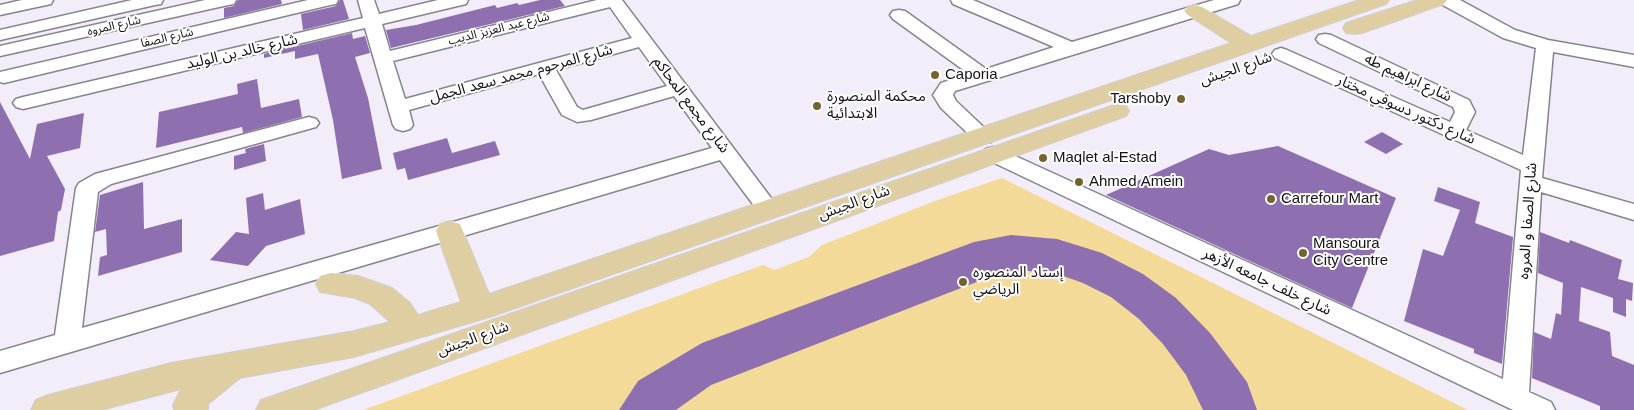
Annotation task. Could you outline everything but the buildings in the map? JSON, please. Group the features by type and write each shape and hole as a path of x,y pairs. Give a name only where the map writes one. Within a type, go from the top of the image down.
{"main road":[{"name":"شارع الجيش","path":"273,410 989,146 1250,45 1370,7 1437,0"},
{"name":"شارع الجيش","path":"48,410 153,381 233,364 293,356 412,329 479,309 769,210 989,146 1281,54 1325,38 1370,7"},
{"path":"1195,11 1250,45"},
{"path":"450,231 479,309"},
{"path":"331,284 358,287 381,296 399,311 412,329"},
{"path":"190,410 190,405 196,394 233,364"}],"street":[{"path":"0,10 45,0"},
{"path":"0,35 155,0"},
{"name":"شارع المروه","path":"0,51 228,0"},
{"name":"شارع الصفا","path":"2,73 330,0"},
{"path":"366,0 403,125"},
{"name":"شارع خالد بن الوليد","path":"2,73 27,108 460,0"},
{"name":"شارع مجمع المحاكم","path":"614,0 769,210"},
{"name":"شارع عبد العزيز الديب","path":"383,58 614,0"},
{"path":"959,0 1071,48"},
{"path":"989,146 948,104 943,95 948,87 1232,0"},
{"path":"1447,0 1509,34 1545,45 1634,64"},
{"path":"899,15 982,76"},
{"name":"شارع ابراهيم طه","path":"1325,38 1462,104 1465,112 1454,132"},
{"name":"شارع المرحوم محمد سعد الجمل","path":"398,107 644,40"},
{"name":"شارع الصفا و المروه","path":"1515,397 1531,175 1545,45"},
{"name":"شارع دكتور دسوقي مختار","path":"1281,54 1454,132 1531,175 1634,212"},
{"path":"544,67 569,111 577,116 584,116 679,88"},
{"path":"67,342 87,188 103,179 309,123"},
{"name":"شارع خلف جامعه الأزهر","path":"989,146 1541,410"},
{"path":"0,362 726,151"}],"shaded area":[{"name":"إستاد المنصوره الرياضي","path":"1002,178 1468,410 363,410 763,265 774,270 809,257 822,245 935,201"}],"place":[{"name":"Caporia","path":"935,75"},
{"name":"Tarshoby","path":"1181,99"},
{"name":"محكمة المنصورة الابتدائية","path":"817,106"},
{"name":"Maqlet al-Estad","path":"1043,158"},
{"name":"Ahmed Amein","path":"1079,182"},
{"name":"Carrefour Mart","path":"1271,199"},
{"name":"Mansoura City Centre","path":"1303,253"},
{"name":"إستاد المنصوره الرياضي","path":"963,282"}]}
